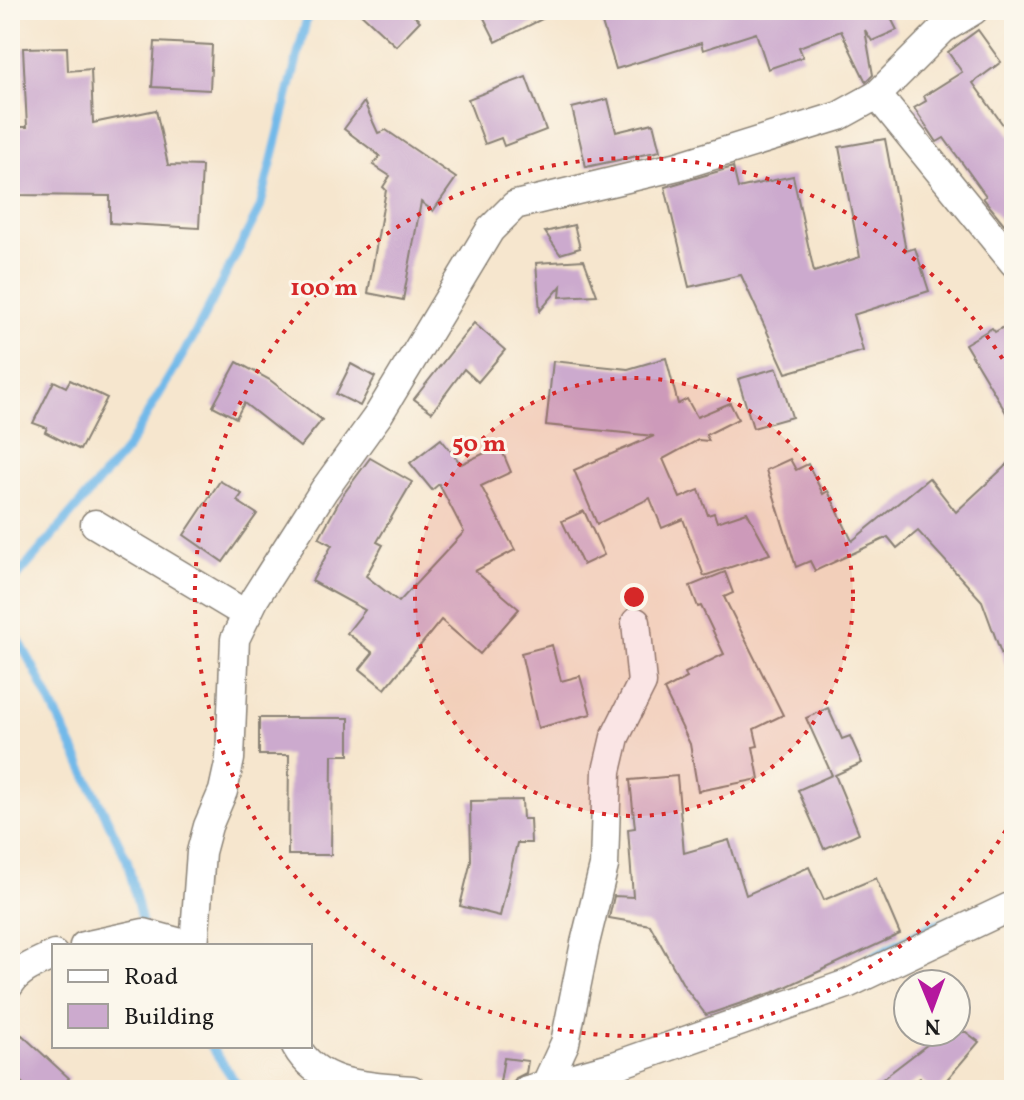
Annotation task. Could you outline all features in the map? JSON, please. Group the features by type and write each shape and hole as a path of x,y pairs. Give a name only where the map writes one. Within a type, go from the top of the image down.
{"street":[{"path":"193,944 201,852 223,791 230,759 235,639 324,490 379,414 490,230 515,205 678,166 839,116 877,95 943,29 974,10"},
{"path":"877,95 1014,263"},
{"path":"95,524 247,615"},
{"path":"537,1087 565,1043 604,866 607,771 615,737 642,683 636,622"},
{"path":"537,1087 614,1066 847,984 1014,905"},
{"path":"93,944 144,933 185,944"},
{"path":"10,984 34,964 52,956"},
{"path":"298,1048 316,1070 345,1083 412,1090"}],"building":[{"path":"357,10 408,10 420,21 396,46"},
{"path":"480,10 560,10 496,42"},
{"path":"598,10 892,10 889,14 897,30 872,41 865,30 873,75 866,82 841,31 799,47 803,57 768,69 756,33 703,50 701,43 616,69"},
{"path":"978,30 1001,62 973,83 1014,140 1014,218 1004,224 944,138 937,142 914,108 926,101 924,96 962,72 948,52"},
{"path":"155,42 212,45 210,90 152,87"},
{"path":"67,47 68,71 91,69 93,123 156,110 168,165 202,166 199,228 110,223 110,196 16,195 16,127 27,127 23,48"},
{"path":"526,77 546,130 504,146 501,138 485,144 468,99"},
{"path":"608,99 616,132 653,123 660,151 586,167 572,108"},
{"path":"364,102 378,133 386,130 456,178 433,211 421,202 403,300 368,293 386,190 383,187 390,176 373,165 380,156 344,129"},
{"path":"885,139 906,251 915,248 929,291 853,315 863,351 786,373 741,275 689,287 665,187 733,167 738,188 793,176 814,272 860,257 839,147"},
{"path":"574,225 580,248 560,254 545,232"},
{"path":"584,260 597,295 560,297 561,286 540,311 536,263"},
{"path":"1014,321 1014,426 965,344 992,328 995,332"},
{"path":"474,323 505,350 478,382 464,369 432,412 414,399"},
{"path":"666,358 678,404 687,399 697,417 730,403 738,419 706,435 709,441 698,440 663,459 680,498 699,490 708,515 714,513 717,522 747,512 770,554 704,576 683,519 662,528 650,498 597,524 574,470 654,436 546,425 553,361 628,369"},
{"path":"237,362 270,380 322,420 300,447 244,403 236,418 213,406"},
{"path":"351,364 375,377 360,406 336,394"},
{"path":"777,368 792,417 753,428 738,379"},
{"path":"70,380 107,398 80,450 45,432 47,428 33,423 54,381 66,387"},
{"path":"441,439 461,464 500,446 511,472 481,486 515,550 475,571 519,609 480,654 441,620 385,689 360,669 373,653 347,633 365,610 312,581 332,545 319,538 342,496 370,458 412,482 377,542 383,545 366,576 399,602 464,532 439,484 432,490 410,463"},
{"path":"1014,458 1014,680 1011,680 982,601 918,531 897,548 888,537 815,571 810,561 796,567 766,470 790,459 796,470 808,464 823,494 828,491 852,541 929,478 956,512"},
{"path":"220,481 242,494 237,501 257,514 223,562 184,535"},
{"path":"584,511 604,555 583,565 562,521"},
{"path":"725,572 733,593 724,597 783,715 754,729 758,746 753,747 759,779 698,791 690,744 664,690 687,678 685,673 724,654 690,586"},
{"path":"552,645 561,681 580,676 591,714 538,728 521,653"},
{"path":"828,708 842,739 850,736 862,763 835,775 859,833 824,849 798,790 832,775 806,718"},
{"path":"259,718 349,718 349,755 332,755 331,855 288,855 289,755 259,755"},
{"path":"677,776 684,853 729,840 746,895 809,867 824,900 876,878 900,934 777,991 706,1015 684,986 650,925 609,918 614,896 633,897 628,829 635,828 630,780"},
{"path":"522,800 523,819 530,819 531,843 517,843 500,916 460,906 471,861 470,801"},
{"path":"22,1035 69,1078 59,1090 30,1090 10,1072 10,1048"},
{"path":"972,1037 979,1042 938,1090 920,1078 904,1090 868,1090 923,1048 972,1048"},
{"path":"504,1058 528,1061 526,1073 512,1084 500,1082"}],"waterway":[{"path":"10,585 126,450 195,334 260,208 309,10"},
{"path":"10,624 127,860 144,931"},
{"path":"862,962 935,924 957,918"},
{"path":"212,1048 236,1083 246,1090"}]}
